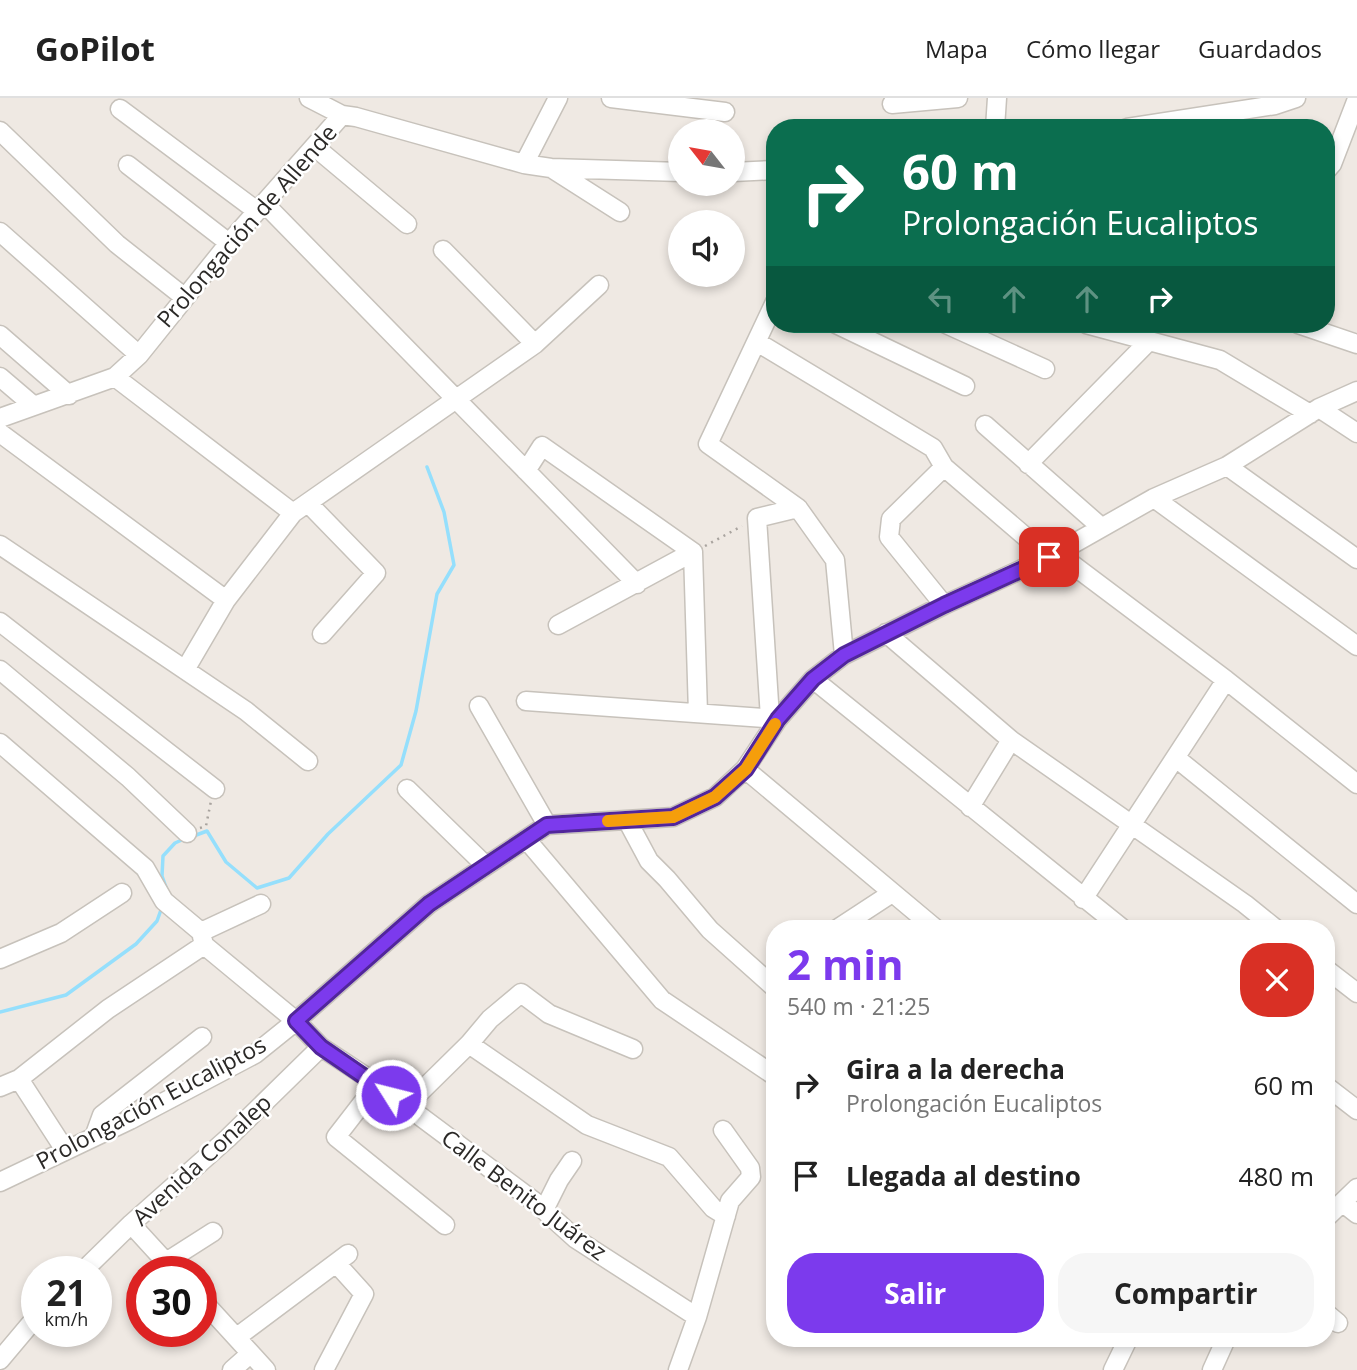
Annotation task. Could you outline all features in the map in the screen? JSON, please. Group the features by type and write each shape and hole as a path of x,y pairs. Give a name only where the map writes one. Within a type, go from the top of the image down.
{"street":[{"path":"309,98 342,115"},
{"path":"524,164 558,98"},
{"path":"611,98 725,112"},
{"path":"892,104 958,98"},
{"path":"996,119 997,98"},
{"path":"1188,119 1275,106 1296,98"},
{"path":"1335,156 1357,99"},
{"path":"120,109 261,207 458,398 637,584"},
{"name":"Prolongación de Allende","path":"0,418 115,377 139,355 229,243 342,115 524,164 551,168 668,172"},
{"path":"0,131 117,244 184,297"},
{"path":"315,147 407,224"},
{"path":"128,165 229,243"},
{"path":"551,168 620,212"},
{"path":"746,171 766,170"},
{"path":"0,232 139,355"},
{"path":"443,250 535,344"},
{"path":"186,670 226,600 301,508 535,344 599,285"},
{"path":"766,322 708,444 798,508 835,560 844,655"},
{"path":"855,333 965,386"},
{"path":"966,333 1045,369"},
{"path":"1119,333 1220,360 1357,433"},
{"path":"1325,333 1357,344"},
{"path":"0,335 69,395"},
{"path":"1028,464 1149,341"},
{"path":"757,342 933,449 944,467 1053,555 1226,680 1357,784"},
{"path":"0,377 34,406"},
{"path":"115,377 301,508 376,573 322,634"},
{"path":"479,706 547,825 673,817 715,797 746,769 774,719 813,679 844,655 1053,555 1154,498 1227,466 1315,411 1357,391"},
{"path":"985,425 1101,527"},
{"path":"0,433 226,600"},
{"path":"526,471 542,446 693,552"},
{"path":"1227,466 1357,559"},
{"path":"944,467 891,519 888,537 944,605"},
{"path":"1154,498 1357,646"},
{"path":"774,719 757,518 798,508"},
{"path":"0,545 246,711 308,761"},
{"path":"558,625 693,552"},
{"path":"693,552 698,713"},
{"path":"0,622 215,789"},
{"path":"886,633 1011,740 1264,920"},
{"path":"0,670 128,777 187,833"},
{"path":"813,679 1111,920"},
{"path":"1083,898 1226,680"},
{"path":"526,701 774,719"},
{"path":"970,807 1011,740"},
{"name":"Calle Benito Juárez","path":"0,743 145,868 164,901 321,1047 377,1084 544,1210 576,1239 697,1317"},
{"path":"1176,758 1357,904"},
{"path":"746,769 925,920"},
{"path":"407,789 486,866"},
{"path":"627,820 649,861 710,930 766,973"},
{"name":"Prolongación Eucaliptos","path":"0,1182 255,1054 429,904 547,825"},
{"path":"526,839 662,1000 766,1070"},
{"path":"0,959 61,933 122,893"},
{"path":"851,920 892,893"},
{"path":"0,1087 19,1079 203,939 261,904"},
{"path":"1335,976 1357,993"},
{"path":"406,1106 469,1044 490,1018 522,993 549,1014 633,1049"},
{"path":"94,1137 102,1115 202,1037"},
{"path":"469,1044 587,1125 669,1157 713,1208 726,1216"},
{"name":"Avenida Conalep","path":"98,1256 228,1138 321,1047"},
{"path":"19,1079 65,1150"},
{"path":"377,1084 336,1137 444,1225"},
{"path":"1335,1093 1357,1110"},
{"path":"678,1370 697,1317 730,1200 751,1177 750,1168 723,1130"},
{"path":"544,1210 572,1161"},
{"path":"1350,1208 1357,1188"},
{"path":"131,1224 161,1256"},
{"path":"184,1256 213,1232"},
{"path":"237,1337 342,1259 364,1294 324,1370"},
{"path":"217,1316 266,1370"},
{"path":"3,1351 21,1332"},
{"path":"1113,1370 1124,1347"},
{"path":"1212,1370 1222,1347"},
{"path":"232,1370 250,1354"}],"path":[{"path":"693,552 757,518"},
{"path":"187,833 206,826 215,789"}],"waterway":[{"path":"191,837 207,831 226,862 257,888 289,878 328,834 401,765 416,711 437,594 454,565 444,512 427,467"},
{"path":"167,890 162,876 163,856 175,843 184,839"},
{"path":"0,1012 66,995 136,944 157,921 162,907"}],"slow traffic":[{"path":"608,821 673,817 715,797 746,769 775,724"}],"route":[{"path":"391,1095 321,1047 296,1021 429,904 547,825 673,817 715,797 746,769 778,719 813,679 844,655 1049,557"}]}
